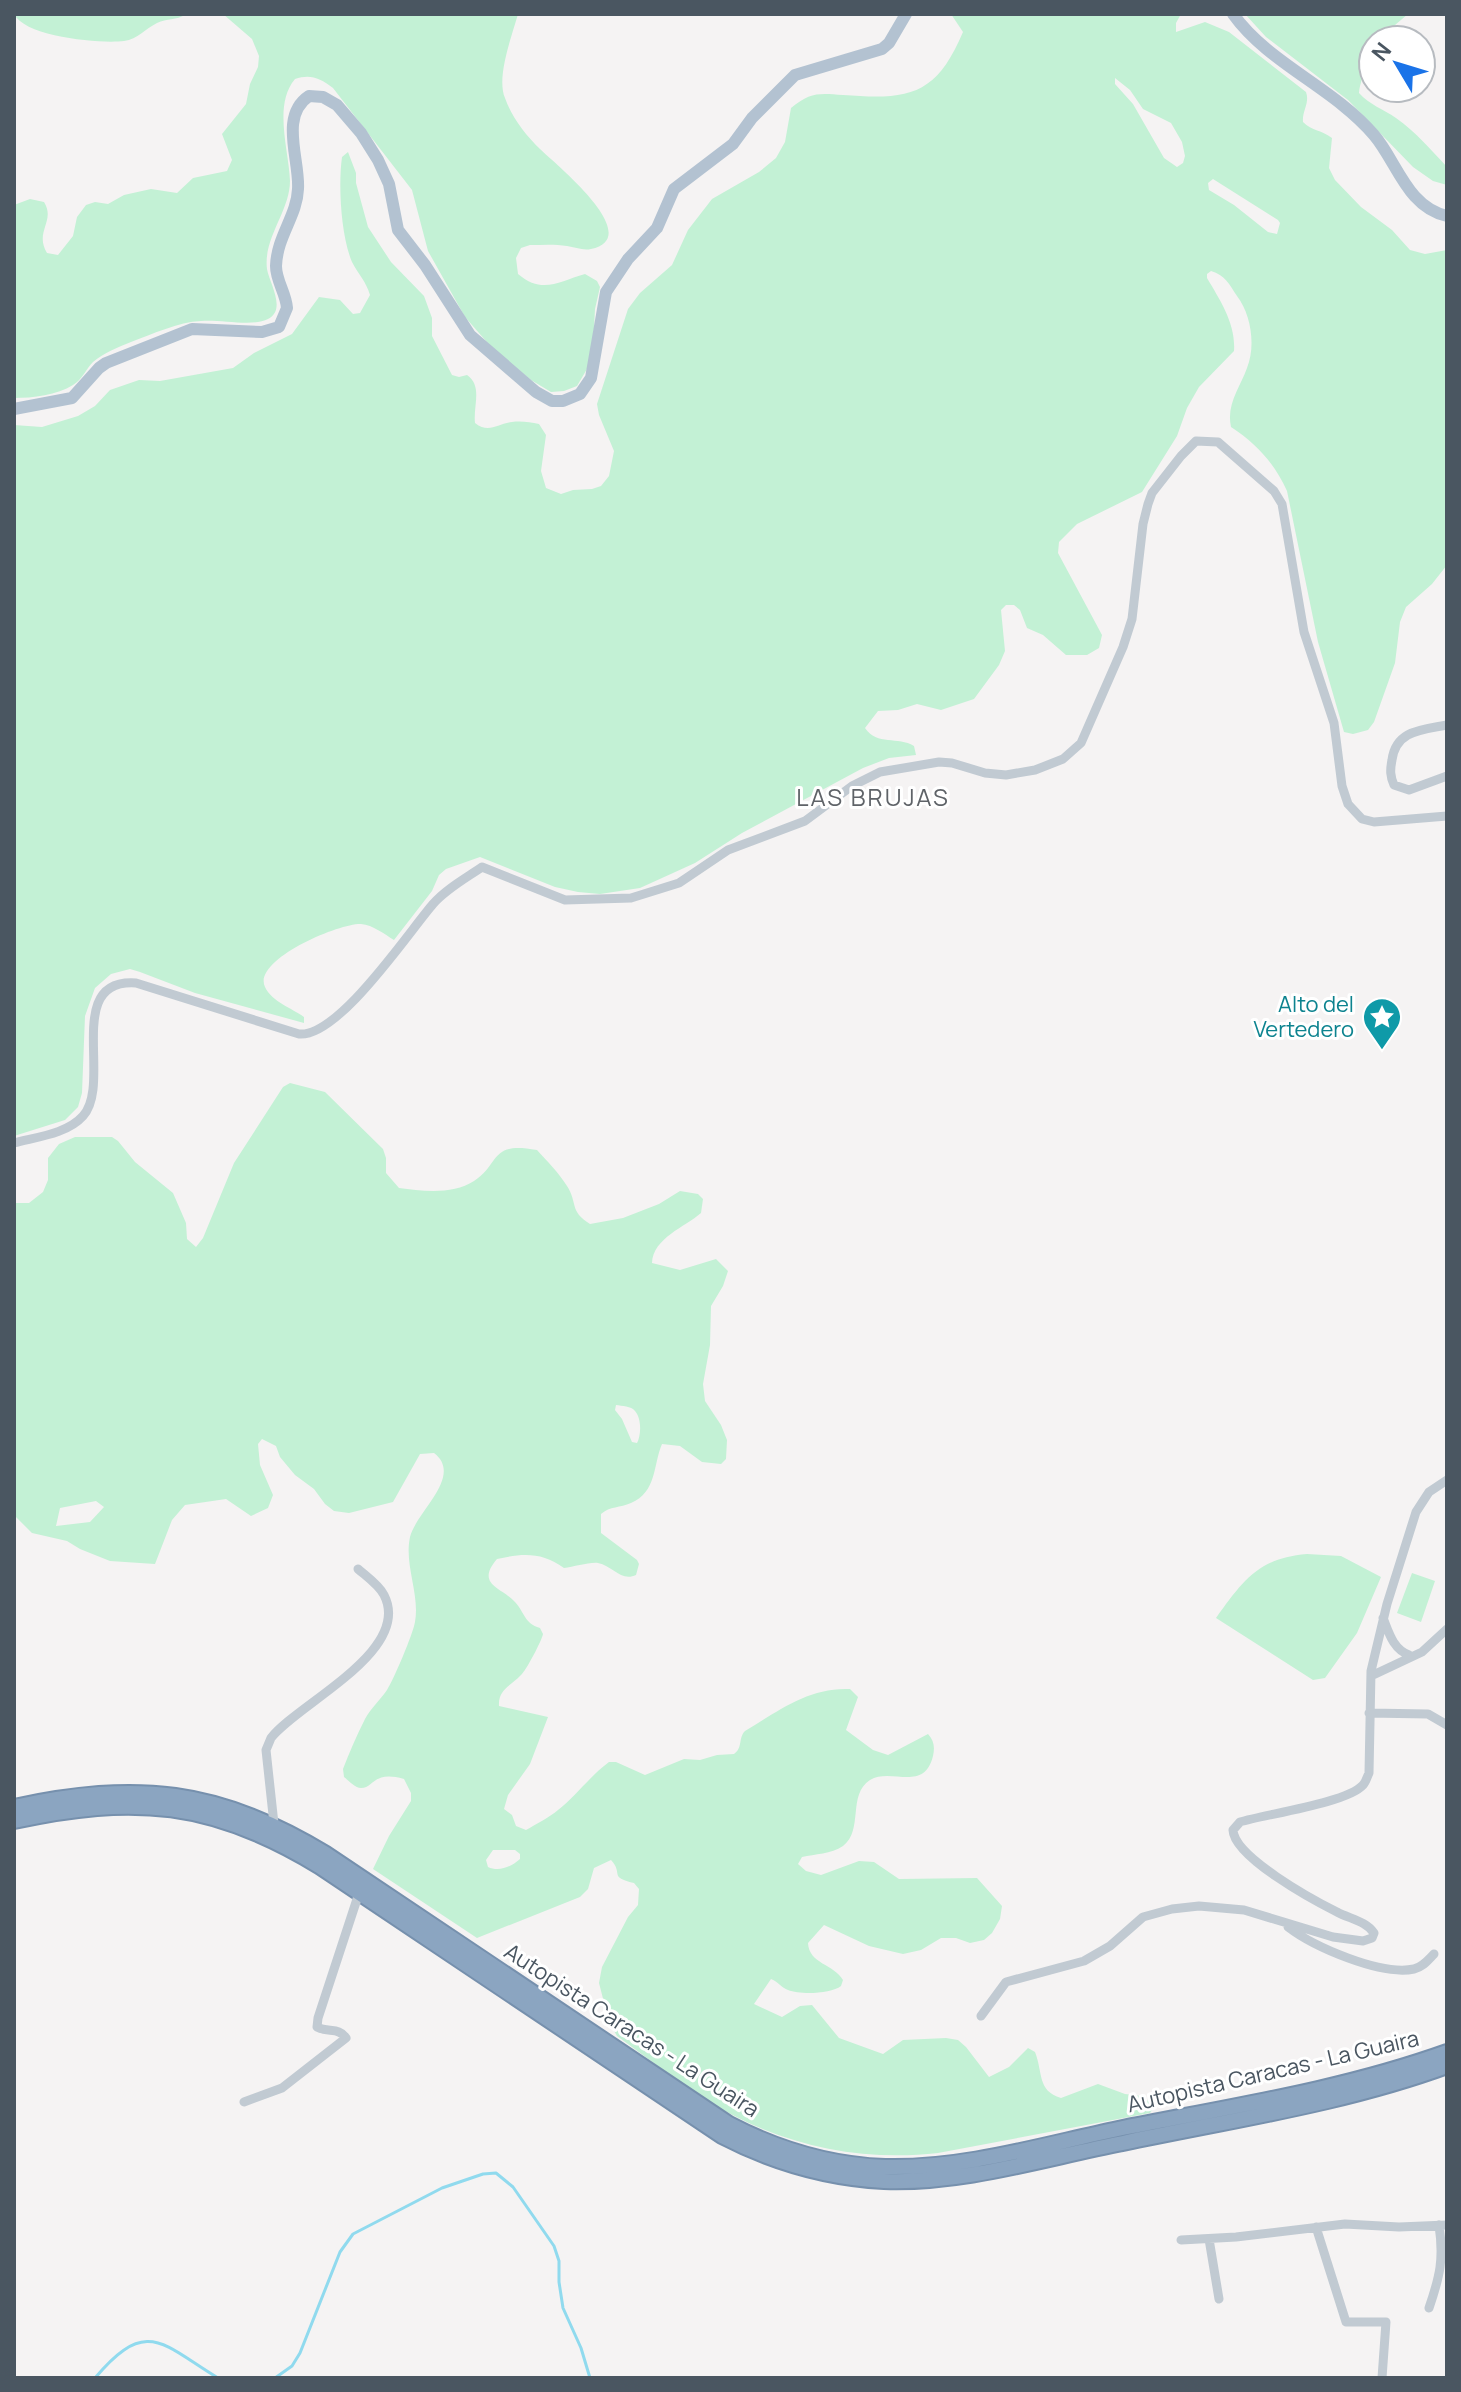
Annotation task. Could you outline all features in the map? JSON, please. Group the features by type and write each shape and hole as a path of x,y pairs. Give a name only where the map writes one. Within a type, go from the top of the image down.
{"highway":[{"name":"Autopista Caracas - La Guaira","path":"14,1807 70,1795 150,1793 230,1808 274,1824 326,1854 706,2110 750,2135 821,2158 888,2167 964,2161 1310,2090 1447,2052"},
{"name":"Autopista Caracas - La Guaira","path":"14,1821 72,1809 149,1807 200,1815 268,1837 359,1893 722,2136 770,2158 845,2177 888,2181 966,2175 1313,2104 1386,2086 1447,2066"}],"main road":[{"path":"14,409 72,398 106,363 192,329 262,332 279,327 287,308 276,271 278,247 298,190 293,122 298,104 315,95 337,105 370,147 389,184 398,230 425,265 470,335 543,397 563,401 574,398 586,388 591,378 599,346 604,301 611,283 657,228 674,189 733,144 752,118 795,75 882,49 906,14"},
{"path":"1233,14 1265,47 1338,100 1374,136 1410,190 1432,210 1447,216"}],"street":[{"path":"14,1143 75,1124 88,1110 93,1090 97,1008 99,999 111,987 127,982 136,983 299,1034 314,1033 333,1020 385,966 440,898 482,867 565,900 631,898 679,883 728,850 805,821 852,786 880,772 939,762 1006,775 1035,770 1063,759 1081,743 1123,647 1132,619 1148,504 1158,485 1181,456 1193,443 1203,440 1225,446 1274,491 1282,504 1304,632 1334,723 1342,786 1348,804 1362,819 1374,822 1447,816"},
{"path":"1447,725 1402,737 1394,747 1390,773 1394,785 1409,790 1447,776"},
{"path":"981,2016 1006,1982 1084,1961 1110,1946 1150,1914 1199,1906 1255,1913 1345,1940 1363,1941 1374,1936 1368,1925 1333,1911 1252,1858 1236,1844 1233,1830 1240,1822 1303,1808 1347,1794 1363,1785 1369,1773 1371,1676 1383,1618 1416,1512 1429,1492 1447,1480"},
{"path":"274,1824 266,1750 271,1738 354,1671 386,1629 389,1610 384,1594 358,1569"},
{"path":"1383,1618 1392,1641 1409,1655"},
{"path":"1371,1676 1430,1646 1447,1629"},
{"path":"1369,1713 1428,1714 1447,1725"},
{"path":"244,2102 282,2088 346,2038 336,2030 325,2032 317,2027 359,1893"},
{"path":"1285,1924 1309,1941 1379,1967 1394,1970 1418,1968 1434,1954"},
{"path":"1181,2240 1345,2224 1399,2227 1443,2225 1441,2274 1429,2308"},
{"path":"1316,2227 1346,2322 1386,2322 1382,2378"},
{"path":"1209,2239 1219,2299"}],"green space":[{"path":"14,14 186,14 157,23 129,40 113,42 48,33 21,22"},
{"path":"223,14 518,14 502,79 508,105 529,138 591,199 608,230 605,242 591,249 530,245 521,248 516,258 518,274 535,284 551,284 585,274 597,281 600,287 595,309 593,348 587,369 577,386 551,392 493,349 465,317 428,251 412,190 333,88 319,79 305,77 295,79 288,90 283,115 290,181 286,203 267,258 277,303 273,315 254,322 201,321 175,326 106,353 67,388 45,395 14,398 14,205 30,199 44,202 48,215 44,246 47,253 58,255 73,236 77,217 86,205 95,202 108,204 124,195 151,189 177,193 193,178 227,171 232,160 222,134 246,104 259,56 252,39"},
{"path":"951,14 1181,14 1176,23 1176,32 1205,22 1229,32 1306,92 1303,122 1332,138 1329,168 1335,180 1361,207 1392,230 1410,250 1425,254 1447,250 1447,565 1432,584 1406,607 1400,622 1395,663 1374,722 1368,730 1353,734 1344,732 1318,642 1287,491 1264,455 1231,427 1232,403 1250,359 1251,330 1242,303 1232,288 1211,271 1207,278 1230,322 1234,351 1199,387 1177,436 1142,492 1077,524 1059,542 1058,553 1102,635 1099,648 1087,655 1066,655 1043,635 1027,628 1020,610 1014,605 1006,605 1001,610 1005,651 999,665 974,699 941,710 917,704 898,710 878,711 865,728 875,737 914,746 916,755 889,758 863,768 742,833 695,863 640,888 600,894 578,892 555,887 480,857 446,869 394,940 370,926 350,925 300,945 271,966 264,976 265,987 277,1001 304,1017 304,1023 195,993 130,969 111,974 95,988 85,1016 82,1093 78,1107 65,1120 14,1136 14,425 42,427 78,416 95,406 110,390 139,380 160,381 233,368 254,353 292,334 319,297 340,300 353,314 360,313 370,295 352,262 343,225 341,169 342,157 348,152 368,227 391,262 424,296 432,318 432,336 452,375 467,375 475,385 475,423 485,428 515,422 539,424 546,435 541,471 546,488 561,494 601,486 609,476 614,451 597,404 628,309 640,293 672,265 688,230 712,199 759,172 776,158 785,142 791,108 798,103 809,96 821,94 886,96 918,89 942,70 963,32","holes":["1115,78 1130,90 1143,109 1171,123 1182,142 1183,163 1177,167 1164,158 1133,104 1115,84","1213,179 1278,220 1277,234 1268,232 1209,190 1208,183"]},
{"path":"1245,14 1408,14 1396,24 1357,24 1357,104 1372,104 1417,135 1447,167 1447,185 1433,181 1413,167 1348,100 1266,37"},
{"path":"290,1083 325,1092 383,1149 386,1173 399,1188 437,1191 457,1188 474,1181 503,1151 522,1148 537,1150 549,1163 567,1186 576,1211 590,1224 623,1218 659,1204 680,1191 698,1194 703,1199 701,1213 664,1240 652,1263 680,1270 716,1259 728,1271 711,1306 710,1345 703,1384 705,1401 727,1440 726,1459 721,1464 702,1462 680,1446 662,1444 646,1492 631,1503 601,1514 601,1533 637,1560 636,1575 621,1575 598,1563 564,1568 532,1555 497,1559 491,1568 489,1575 493,1585 510,1597 543,1634 526,1668 499,1700 499,1706 548,1717 530,1764 508,1795 504,1809 512,1815 516,1826 526,1830 551,1815 609,1762 645,1775 684,1759 700,1760 734,1754 745,1731 782,1708 821,1692 850,1689 858,1697 846,1730 873,1750 888,1755 928,1734 934,1744 933,1756 922,1774 870,1780 859,1794 853,1831 843,1846 802,1857 798,1864 806,1871 821,1875 859,1861 874,1862 899,1879 977,1878 1002,1906 1000,1919 984,1940 970,1943 956,1938 941,1938 921,1950 903,1954 869,1946 824,1925 808,1943 809,1950 817,1960 839,1975 843,1980 841,1986 823,1992 800,1993 786,1989 771,1979 754,2004 782,2017 800,2006 812,2005 839,2038 883,2054 903,2040 958,2040 989,2077 1009,2067 1028,2048 1035,2052 1044,2086 1053,2095 1061,2098 1098,2084 1141,2096 1155,2106 1150,2113 938,2153 880,2155 794,2140 713,2104 617,2036 609,2022 599,1983 602,1967 628,1917 638,1905 639,1889 634,1883 619,1877 611,1860 594,1868 588,1889 580,1897 477,1938 373,1869 411,1801 411,1793 404,1779 394,1777 380,1778 359,1788 344,1777 343,1769 365,1719 387,1690 414,1628 416,1611 410,1569 410,1537 441,1483 444,1472 442,1462 434,1453 420,1454 393,1502 349,1513 334,1511 325,1504 314,1489 295,1475 280,1457 276,1446 262,1439 258,1444 260,1465 273,1495 268,1508 251,1516 226,1499 185,1505 172,1520 155,1564 110,1561 67,1541 32,1533 14,1515 14,1203 29,1203 43,1192 48,1180 48,1158 59,1144 75,1137 112,1137 135,1162 173,1193 186,1223 187,1239 196,1247 203,1238 234,1163 283,1087","holes":["616,1405 631,1408 637,1414 640,1427 637,1443 632,1442 615,1410","96,1501 104,1507 90,1522 56,1526 60,1508","493,1850 515,1850 520,1854 520,1859 501,1869 488,1867 486,1860"]},
{"path":"1290,1556 1341,1556 1381,1577 1357,1633 1325,1678 1313,1680 1216,1618 1244,1583 1264,1566"},
{"path":"1412,1573 1435,1581 1421,1622 1397,1613"}],"waterway":[{"path":"275,2378 292,2366 300,2353 340,2252 353,2234 442,2188 483,2174 496,2173 513,2187 554,2246 559,2261 563,2308 590,2378"},
{"path":"95,2378 128,2347 142,2342 169,2347 218,2378"}],"place":[{"name":"Alto del Vertedero","path":"1382,1051"}],"district":[{"name":"LAS BRUJAS","path":"873,796"}]}
